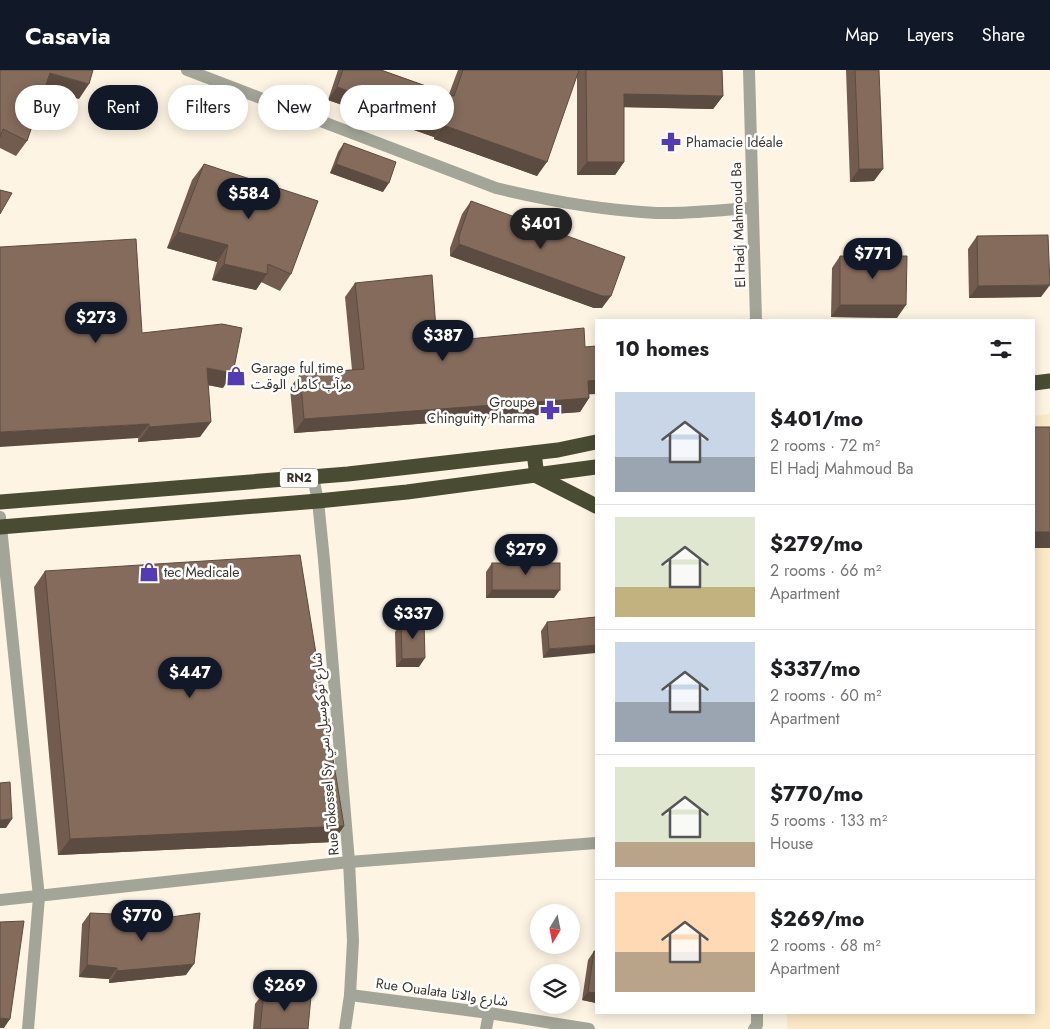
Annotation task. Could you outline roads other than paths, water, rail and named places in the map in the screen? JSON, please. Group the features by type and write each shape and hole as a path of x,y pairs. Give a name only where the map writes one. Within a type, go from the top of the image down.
{"highway":[{"path":"1035,383 1050,381"},
{"name":"RN2","path":"0,502 313,477 534,453 595,442"},
{"path":"534,453 537,476 595,505"},
{"name":"RN2","path":"1,524 318,501 537,476 595,467"}],"street":[{"path":"186,70 496,188 534,198 606,209 658,213 752,208"},
{"name":"El Hadj Mahmoud Ba","path":"749,70 756,319"},
{"name":"Rue Tokossel Sy شارع توكوسيل سي","path":"313,477 318,501 349,862 353,941 350,995 344,1029"},
{"path":"1,524 39,897 28,1029"},
{"path":"0,900 349,862 595,843"},
{"name":"Rue Oualata شارع والاتا","path":"350,995 488,1013 589,1029"},
{"path":"486,1029 488,1013"}],"place":[{"name":"Phamacie Idéale","path":"671,142"},
{"name":"Garage ful time مرآب كامل الوقت","path":"236,376"},
{"name":"Groupe Chinguitty Pharma","path":"550,410"},
{"name":"tec Medicale","path":"149,572"}]}
